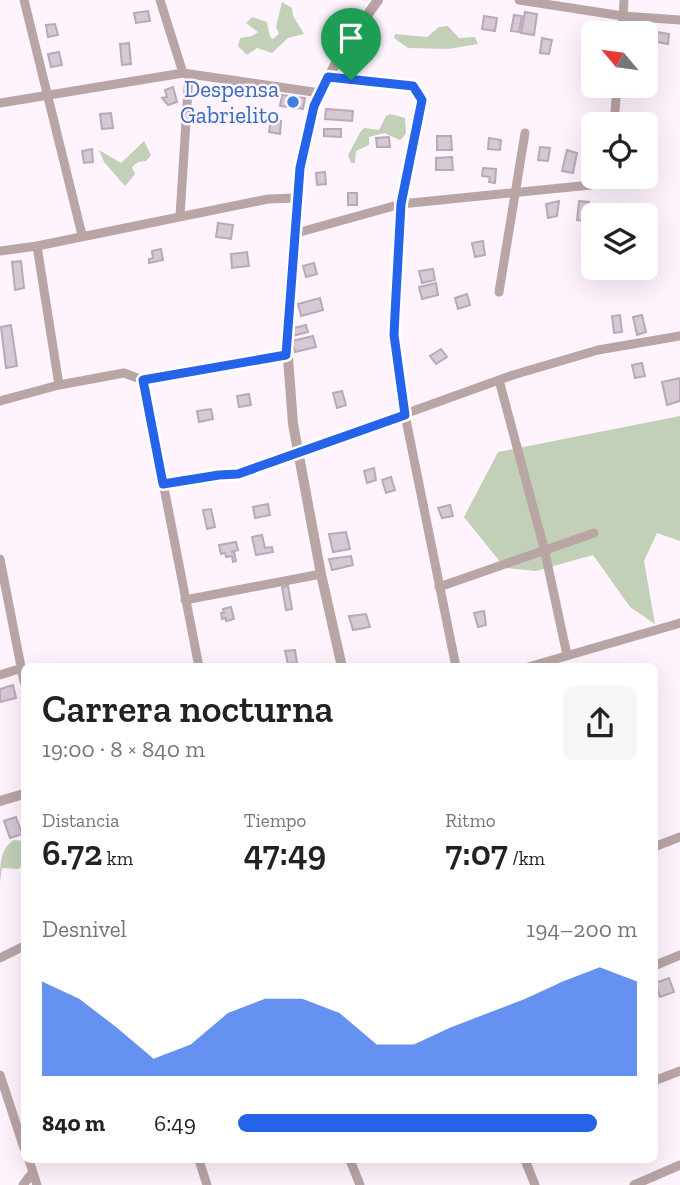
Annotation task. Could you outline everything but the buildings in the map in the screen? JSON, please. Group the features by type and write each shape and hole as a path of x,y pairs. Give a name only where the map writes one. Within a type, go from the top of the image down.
{"street":[{"path":"24,0 82,235"},
{"path":"160,0 186,74 180,216"},
{"path":"341,663 298,452 286,355 296,198 314,106 342,51 377,0"},
{"path":"519,0 623,16 680,20"},
{"path":"623,21 624,0"},
{"path":"0,103 186,74 320,93"},
{"path":"328,77 413,86 422,100 401,204 394,335 405,415 455,663"},
{"path":"499,292 513,193 525,133"},
{"path":"293,233 401,204 581,186"},
{"path":"0,251 37,246 268,199 296,198"},
{"path":"37,246 59,385"},
{"path":"163,484 238,474 499,380 598,350 680,336"},
{"path":"0,401 59,385 124,373 143,380 286,355"},
{"path":"143,380 198,663"},
{"path":"499,380 544,548 567,655"},
{"path":"439,587 544,548 594,533"},
{"path":"0,559 21,663"},
{"path":"186,600 321,574"},
{"path":"541,663 680,623"},
{"path":"0,676 21,668"},
{"path":"0,801 21,795"},
{"path":"658,845 680,837"},
{"path":"0,958 21,948"},
{"path":"658,964 680,955"},
{"path":"658,1079 680,1071"},
{"path":"0,1075 21,1139"},
{"path":"30,1163 37,1185"},
{"path":"201,1163 208,1185"},
{"path":"351,1163 360,1185"},
{"path":"526,1163 535,1185"},
{"path":"634,1185 680,1165"},
{"path":"23,1185 32,1173"}],"green space":[{"path":"282,2 292,8 293,16 304,34 288,38 272,53 257,48 247,55 238,46 240,38 258,32 246,23 252,17 267,22 270,37 273,39 279,34 276,27"},
{"path":"448,26 459,38 475,37 478,44 448,49 408,48 394,38 395,34 427,37 439,27"},
{"path":"390,114 405,118 406,134 400,140 384,133 369,137 369,145 356,151 355,163 351,163 348,155 361,131 364,128 379,130 386,116"},
{"path":"144,141 151,155 146,161 138,162 132,167 135,174 125,186 104,162 99,150 121,163"},
{"path":"680,416 680,541 657,533 644,561 655,624 630,607 593,555 536,571 505,568 464,517 498,452"},
{"path":"21,841 21,867 2,868 0,882 3,853 9,843"}],"place":[{"name":"Despensa Gabrielito","path":"293,102"}],"route":[{"path":"328,77 351,80 413,86 422,100 401,204 395,314 394,335 405,415 238,474 163,484 143,380 286,355 296,198 314,106 328,77"}]}
